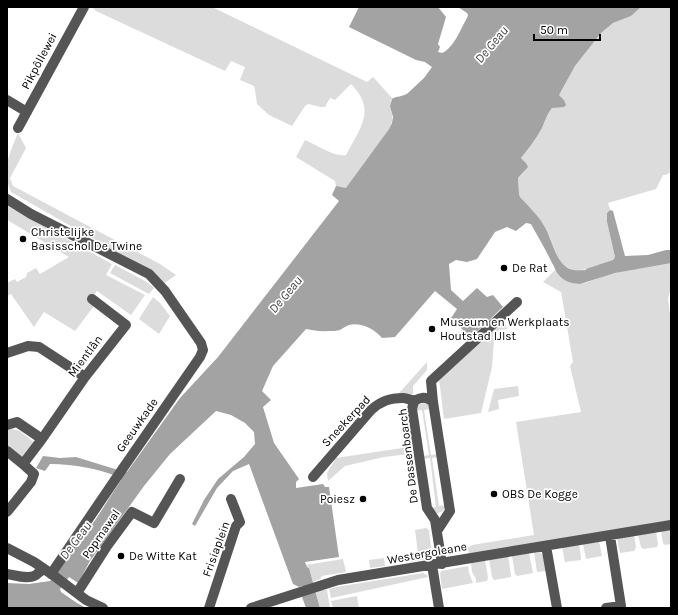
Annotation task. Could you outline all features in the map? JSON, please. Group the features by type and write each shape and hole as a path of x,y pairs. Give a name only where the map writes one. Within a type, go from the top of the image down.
{"street":[{"name":"Pikpôllewei","path":"18,128 84,7"},
{"path":"7,100 27,112"},
{"name":"Geeuwkade","path":"7,199 31,214 149,274 165,291 201,343 203,350 200,357 49,573"},
{"name":"Mientlân","path":"22,464 42,439 85,377 126,325 92,299"},
{"path":"437,531 450,511 431,381 517,302"},
{"path":"7,353 28,346 39,347 85,377"},
{"name":"Sneekerpad","path":"313,477 371,410 378,404 385,400 404,398 415,400 428,398 433,402"},
{"name":"De Dassenboarch","path":"415,400 412,409 427,508 435,520 437,531 439,608"},
{"path":"7,425 18,422 42,439"},
{"path":"7,451 34,474 31,482 7,512"},
{"name":"Popmawal","path":"73,590 132,512 154,523 180,479"},
{"name":"Frisiaplein","path":"209,608 236,526 240,522 231,498"},
{"name":"Westergoleane","path":"251,608 338,580 671,525"},
{"path":"606,608 621,606 610,536"},
{"path":"546,546 557,608"},
{"path":"7,548 34,562 86,600 103,608"},
{"path":"7,574 28,577 49,573"}],"shaded area":[{"path":"92,7 212,7 367,82 373,77 393,99 391,100 391,125 346,189 336,186 335,181 296,157 305,140 330,152 346,155 361,128 365,111 359,93 351,84 335,100 330,98 325,107 308,104 305,106 292,126 269,115 257,104 254,86 240,80 245,67 231,61 225,71 96,11"},
{"path":"641,7 671,7 671,172 663,175 656,189 608,203 610,210 607,213 607,222 615,257 613,260 598,266 583,270 576,270 563,264 558,257 545,226 520,197 518,178 523,173 526,163 521,158 542,128 550,110 564,100 559,95 575,66 601,33 613,23 631,16"},
{"path":"18,133 26,148 10,178 13,186 160,264 176,275 162,285 150,271 11,192 8,184 7,169 10,154"},
{"path":"7,203 27,217 112,264 106,275 145,295 131,315 97,291 89,302 94,306 75,331 44,312 34,327 11,294 7,296 7,283 15,279 17,282 26,277 27,273 36,268 40,274 69,257 9,221 7,217"},
{"path":"671,263 671,289 668,298 671,322 671,521 469,555 468,548 472,545 534,535 516,422 581,412 570,366 573,362 561,292 543,282 555,270 566,281 579,284 614,273"},
{"path":"115,265 147,282 154,288 149,294 110,273"},
{"path":"153,297 160,303 170,316 159,334 139,319"},
{"path":"504,319 507,329 499,330 494,340 492,367 481,413 444,419 439,379"},
{"path":"427,362 427,370 413,386 413,394 402,395 399,393"},
{"path":"518,386 519,396 498,400 499,409 488,412 494,389"},
{"path":"424,403 428,404 431,409 424,410 431,455 438,454 438,457 432,458 439,506 445,505 443,511 439,513 435,513 430,508 436,507 430,458 423,459 423,456 429,455 422,410 416,411 418,405"},
{"path":"12,429 20,431 35,443 20,460 7,447 7,430"},
{"path":"409,447 410,454 384,457 345,466 328,481 327,473 336,458"},
{"path":"426,528 429,531 432,557 430,559 408,562 404,561 403,555 418,553 415,530"},
{"path":"671,529 671,544 665,545 663,543 661,531"},
{"path":"656,531 657,547 643,549 641,547 638,535"},
{"path":"634,535 636,547 634,551 620,553 617,538"},
{"path":"599,541 602,556 586,559 583,544"},
{"path":"579,544 581,560 565,562 562,547"},
{"path":"534,552 540,552 543,556 546,571 537,572"},
{"path":"529,553 533,573 517,576 515,574 512,556"},
{"path":"508,556 511,577 494,580 492,577 489,559"},
{"path":"384,558 385,566 370,568 369,560"},
{"path":"343,559 346,572 322,576 320,579 313,582 309,568 306,565"},
{"path":"485,560 488,578 487,581 476,583 476,579 472,572 471,563"},
{"path":"468,566 473,583 442,589 441,571"},
{"path":"423,573 428,577 331,598 329,589 336,587"},
{"path":"327,590 330,608 320,608 316,592"},
{"path":"357,596 359,608 333,608 331,601"}],"water":[{"name":"De Geau","path":"359,7 438,7 446,17 438,44 440,47 438,52 442,53 454,42 467,18 467,13 458,7 641,7 631,16 613,23 601,33 575,66 559,95 564,100 566,105 564,107 552,108 547,115 542,128 521,158 528,167 518,178 519,194 543,224 557,256 565,266 570,269 586,270 613,260 615,257 607,222 607,213 610,210 613,211 625,256 648,255 671,250 671,263 615,273 580,284 571,283 562,279 557,273 531,224 526,223 516,231 507,227 495,232 477,259 467,262 456,260 449,264 451,290 463,301 477,288 487,297 493,295 503,307 472,336 469,336 451,318 457,309 435,291 395,337 382,338 371,329 358,324 349,325 336,331 306,329 273,366 262,391 271,400 263,407 274,443 299,479 296,482 296,488 323,484 325,487 329,487 339,557 305,562 309,568 320,608 306,608 302,597 305,595 302,586 299,587 293,584 249,464 233,471 217,488 195,526 192,524 204,500 218,479 244,457 255,444 254,432 245,423 231,415 216,411 170,454 144,486 90,561 78,583 69,577 60,589 61,592 86,608 7,608 7,583 29,584 50,581 58,571 56,568 79,543 121,480 120,477 111,474 77,466 50,464 45,471 36,468 43,456 60,458 76,457 127,472 180,398 218,357 339,201 332,195 336,186 346,188 389,129 393,117 390,106 392,99 408,93 424,78 432,67 425,62 416,60 349,27"}],"place":[{"name":"Christelijke Basisschol De Twine","path":"23,239"},
{"name":"De Rat","path":"504,268"},
{"name":"Museum en Werkplaats Houtstad IJlst","path":"432,329"},
{"name":"OBS De Kogge","path":"494,494"},
{"name":"Poiesz","path":"363,499"},
{"name":"De Witte Kat","path":"121,556"}]}
